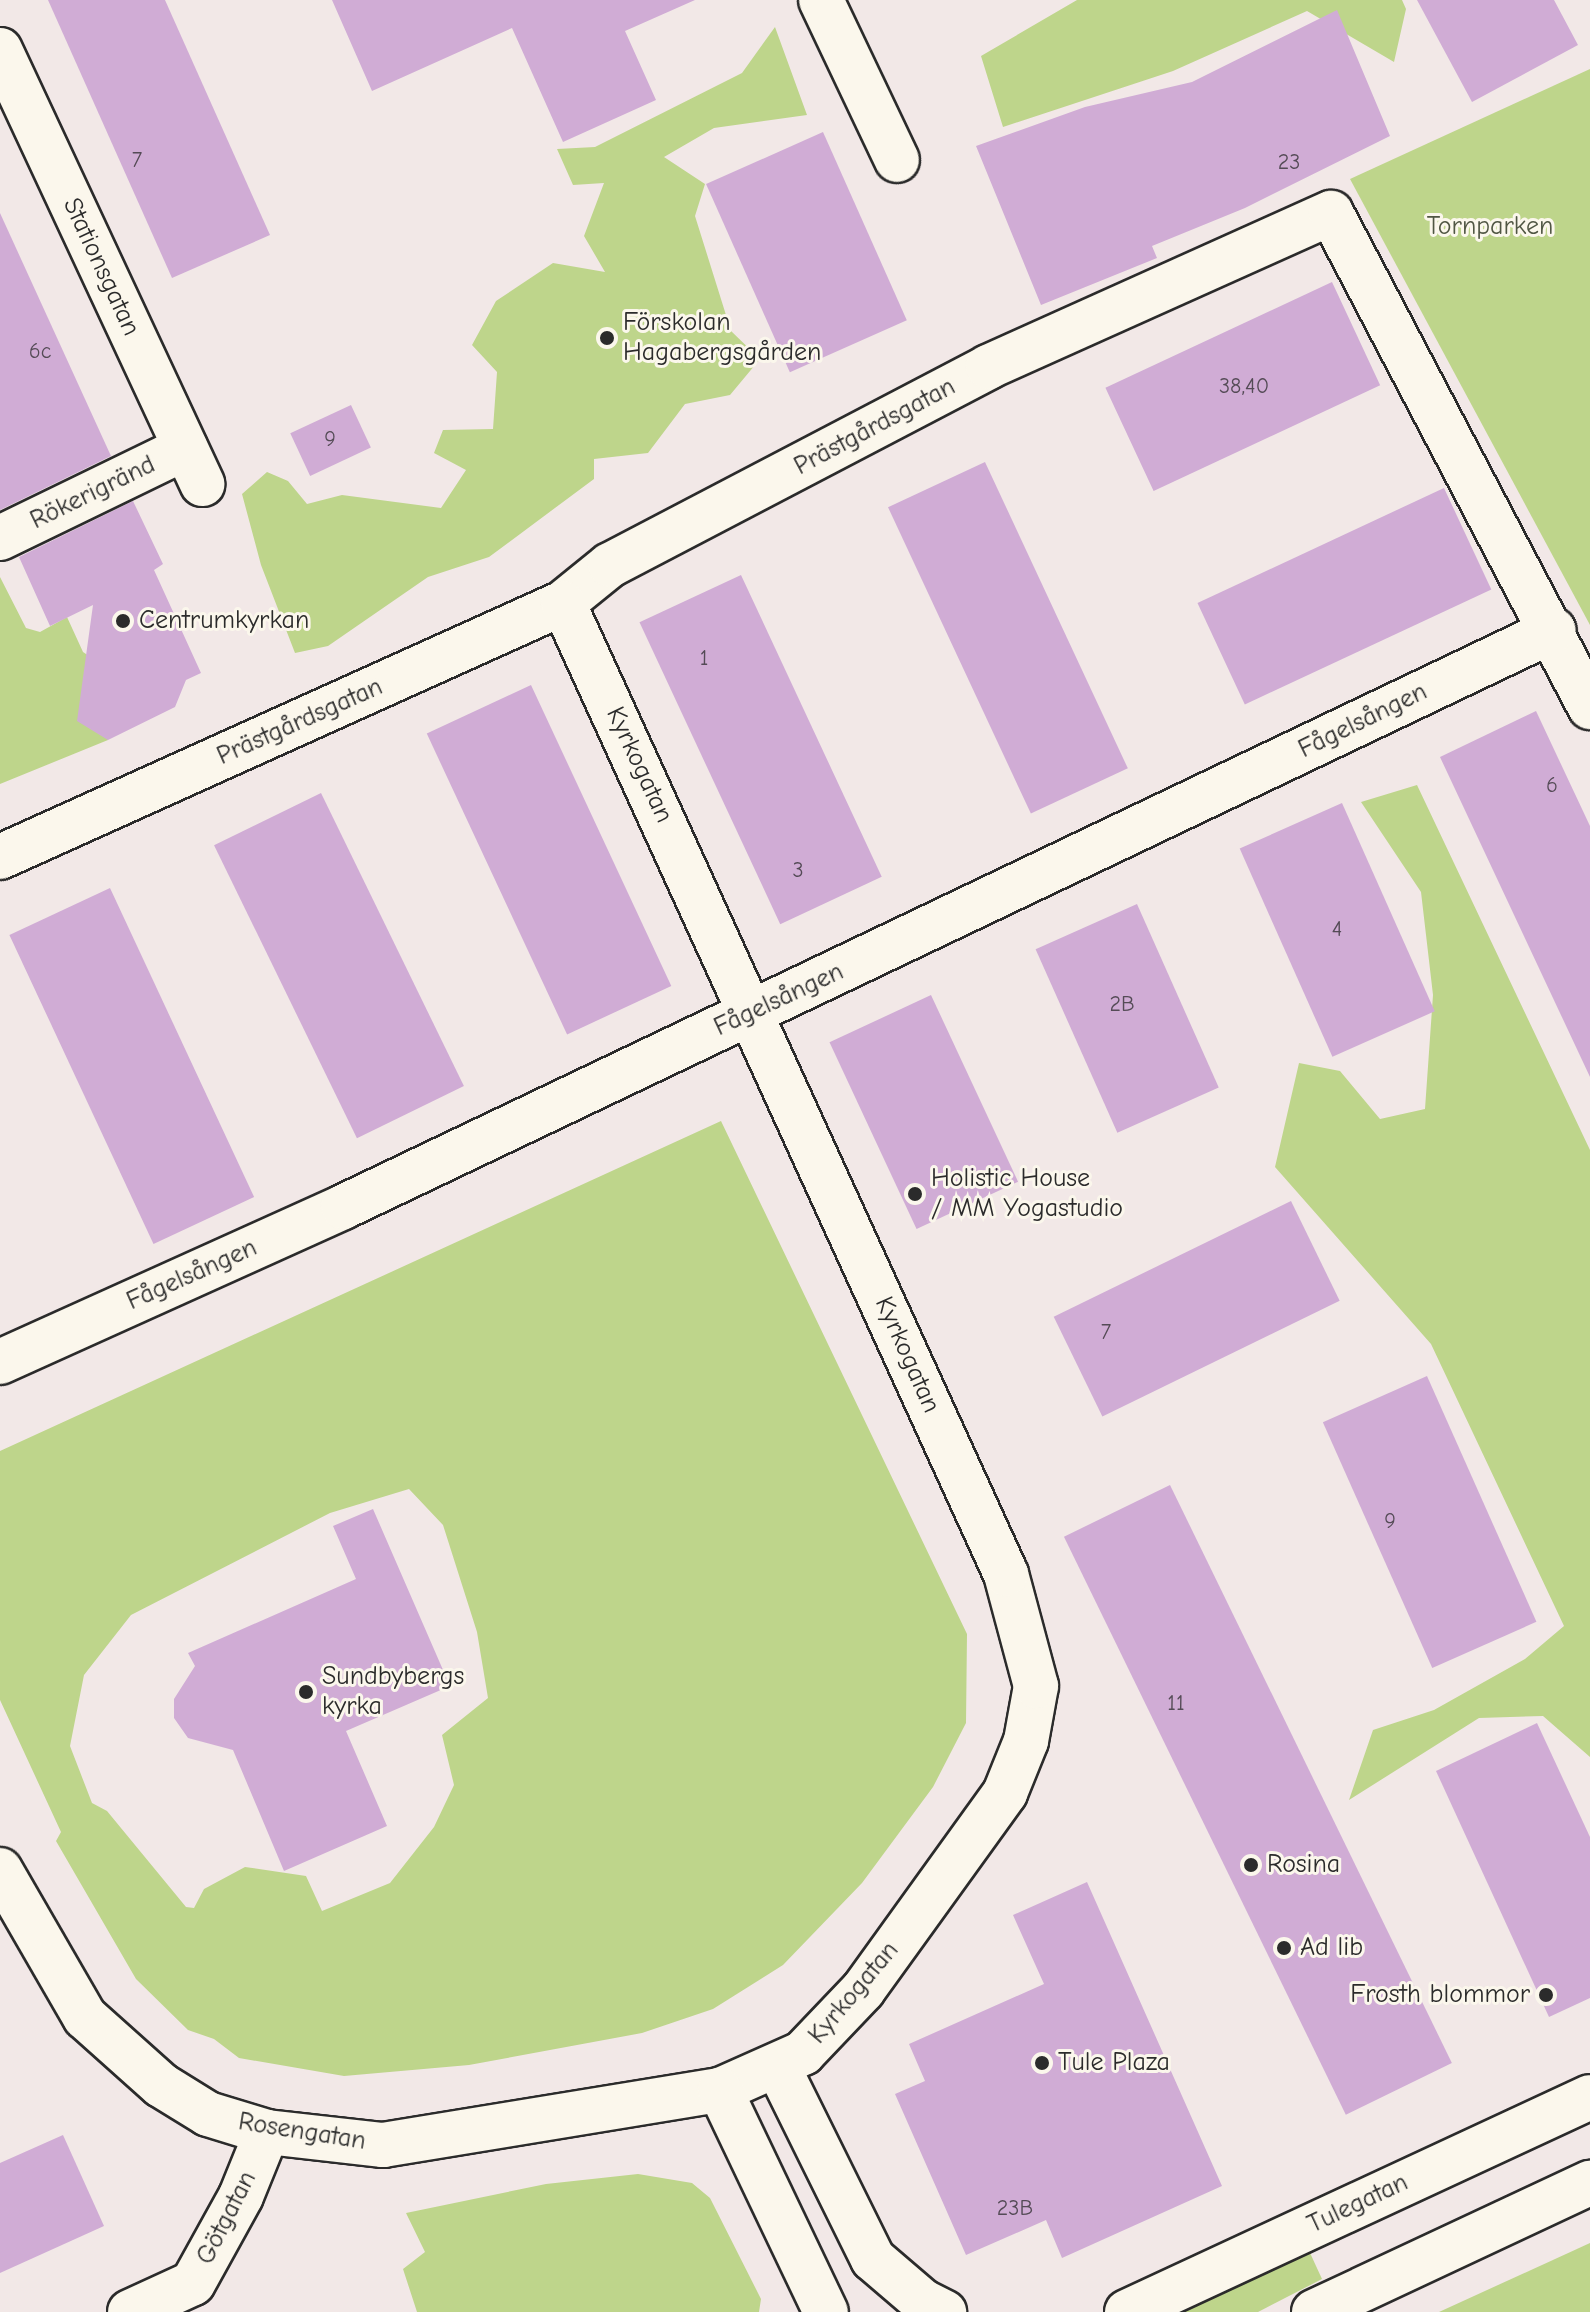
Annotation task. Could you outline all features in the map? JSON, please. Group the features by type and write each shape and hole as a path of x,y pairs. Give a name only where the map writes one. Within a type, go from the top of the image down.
{"street":[{"path":"821,0 897,160"},
{"name":"Stationsgatan","path":"0,50 193,466"},
{"name":"Prästgårdsgatan","path":"0,857 563,603 610,565 988,367 1331,213 1554,630 1590,707"},
{"name":"Rökerigränd","path":"0,538 193,466"},
{"name":"Kyrkogatan","path":"563,603 753,1012 1006,1574 1036,1686 1026,1741 1005,1793 982,1829 826,2034 778,2067"},
{"name":"Fågelsången","path":"0,1362 343,1207 1554,630"},
{"name":"Rosengatan","path":"0,1870 49,1962 85,2017 121,2055 208,2114 267,2132 383,2145 720,2090 778,2067"},
{"path":"778,2067 873,2259 922,2301 944,2312"},
{"path":"720,2090 826,2312"},
{"name":"Tulegatan","path":"1127,2312 1590,2097"},
{"name":"Götgatan","path":"130,2312 193,2283 241,2196 267,2132"},
{"path":"1314,2312 1590,2183"}],"green space":[{"path":"1077,0 1402,0 1406,9 1394,62 1307,11 1173,71 1003,127 981,56"},
{"name":"Förskolan Hagabergsgården","path":"775,27 807,115 714,128 664,157 705,184 695,216 731,331 760,359 730,395 685,404 648,453 594,459 594,479 489,557 428,577 328,646 295,653 261,565 242,494 267,472 288,481 307,504 342,495 441,508 466,470 434,453 443,430 493,429 497,372 472,345 496,301 553,263 605,272 584,236 604,183 573,185 557,149 595,147 742,73"},
{"name":"Tornparken","path":"1590,69 1590,625 1350,179"},
{"path":"0,577 26,628 40,632 67,617 83,652 95,660 108,740 0,784"},
{"path":"1417,785 1590,1150 1590,1757 1543,1716 1479,1718 1349,1800 1373,1730 1434,1710 1525,1659 1564,1626 1431,1344 1275,1167 1299,1063 1340,1071 1380,1119 1425,1109 1433,995 1421,892 1361,802"},
{"path":"721,1121 967,1634 966,1723 933,1787 862,1883 783,1965 713,2009 642,2033 469,2065 344,2076 239,2058 214,2039 188,2030 136,1979 56,1841 61,1832 0,1700 0,1451","holes":["409,1489 443,1525 477,1632 488,1698 442,1735 454,1785 434,1827 390,1883 322,1911 306,1876 245,1867 204,1889 194,1908 186,1907 107,1811 92,1803 70,1746 84,1675 131,1615 330,1513"]},
{"path":"638,2174 692,2183 710,2198 761,2299 759,2312 417,2312 403,2269 425,2252 406,2213 546,2184"},
{"path":"1305,2242 1322,2279 1258,2312 1167,2312"},
{"path":"1590,2243 1590,2312 1439,2312"}],"building":[{"path":"48,0 165,0 270,235 172,278"},
{"path":"332,0 695,0 625,31 656,100 563,142 512,28 372,91"},
{"path":"1417,0 1554,0 1578,45 1472,102"},
{"path":"1337,10 1390,136 1245,208 1152,246 1157,258 1041,305 976,146 1085,107 1192,82"},
{"path":"823,132 907,320 790,372 706,184"},
{"path":"0,213 111,456 0,510"},
{"path":"1332,282 1380,385 1154,491 1105,388"},
{"path":"351,405 371,448 310,476 290,433"},
{"path":"985,462 1128,768 1031,814 888,507"},
{"path":"1444,488 1491,590 1245,704 1197,603"},
{"name":"Centrumkyrkan","path":"133,501 163,564 154,570 201,673 186,680 175,707 108,740 77,721 93,605 50,626 19,557"},
{"path":"741,575 882,877 780,924 639,622"},
{"path":"531,685 671,986 567,1034 427,734"},
{"path":"1536,711 1590,826 1590,1077 1440,757"},
{"path":"321,793 464,1086 357,1138 214,845"},
{"path":"1342,803 1435,1011 1332,1057 1240,849"},
{"path":"110,888 254,1197 154,1244 9,935"},
{"path":"1137,904 1219,1088 1117,1133 1036,949"},
{"path":"931,995 1018,1182 917,1229 829,1042"},
{"path":"1291,1201 1340,1301 1102,1416 1054,1317"},
{"path":"1427,1376 1536,1622 1432,1668 1323,1422"},
{"path":"1170,1485 1452,2063 1346,2115 1064,1537"},
{"name":"Sundbybergs kyrka","path":"373,1509 450,1686 346,1731 387,1826 284,1871 233,1750 188,1738 174,1718 174,1699 195,1666 188,1653 356,1579 333,1526"},
{"path":"1537,1723 1590,1837 1590,1998 1549,2017 1436,1771"},
{"name":"Tule Plaza","path":"1087,1882 1222,2186 1062,2258 1046,2220 966,2255 895,2094 925,2081 909,2044 1044,1984 1013,1915"},
{"path":"63,2135 104,2226 0,2273 0,2163"}],"place":[{"name":"Förskolan Hagabergsgården","path":"607,338"},
{"name":"Centrumkyrkan","path":"123,621"},
{"name":"Holistic House / MM Yogastudio","path":"915,1194"},
{"name":"Sundbybergs kyrka","path":"306,1692"},
{"name":"Rosina","path":"1251,1865"},
{"name":"Ad lib","path":"1284,1948"},
{"name":"Frosth blommor","path":"1546,1995"},
{"name":"Tule Plaza","path":"1042,2063"}]}
